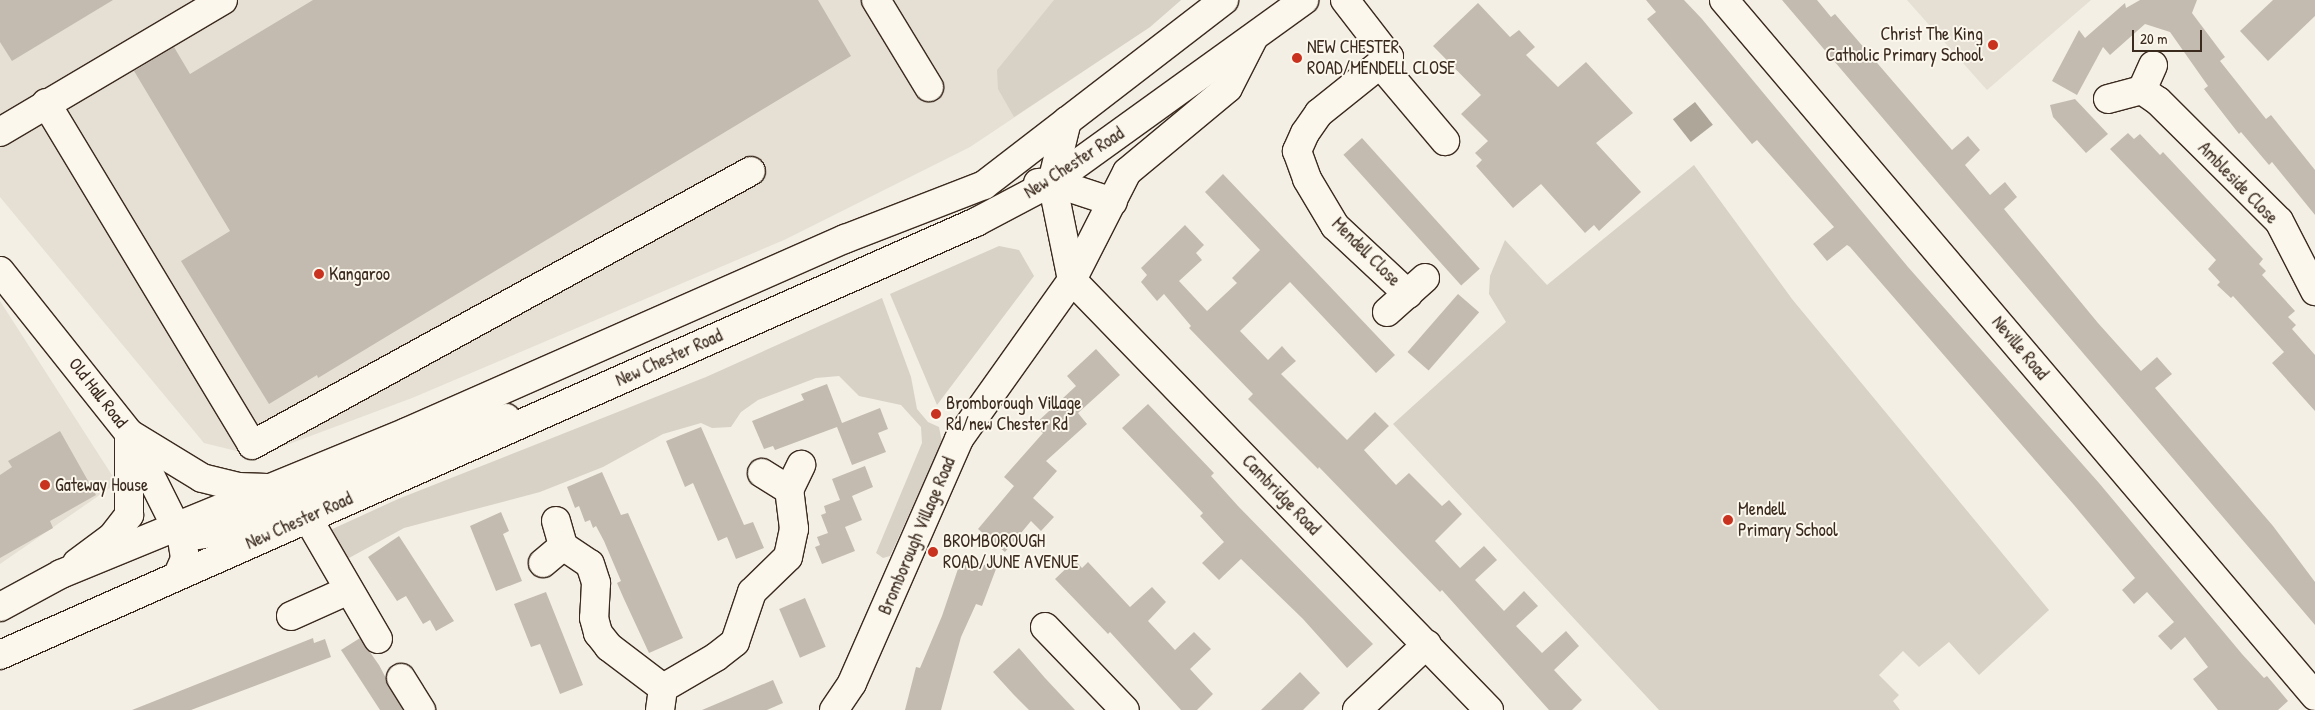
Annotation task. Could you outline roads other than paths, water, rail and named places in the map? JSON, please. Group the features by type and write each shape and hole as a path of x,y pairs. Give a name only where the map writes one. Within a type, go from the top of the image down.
{"main road":[{"path":"0,132 223,0"},
{"path":"876,0 929,87"},
{"name":"New Chester Road","path":"0,607 61,574 407,432 845,239 984,185 1224,0"},
{"name":"New Chester Road","path":"0,655 307,517 976,222 1052,182 1304,0"},
{"path":"1345,0 1389,57 1380,64 1445,141"},
{"name":"Neville Road","path":"1724,0 2315,696"},
{"name":"Bromborough Village Road","path":"834,710 852,683 959,439 1072,280 1127,172 1228,88 1255,35"},
{"name":"Mendell Close","path":"1380,64 1319,113 1304,133 1297,151 1307,179 1335,226 1417,286 1387,312"},
{"path":"2108,99 2142,90 2153,65"},
{"name":"Ambleside Close","path":"2142,90 2158,101 2279,221 2315,291"},
{"path":"46,104 252,445 751,171"},
{"path":"1067,121 1052,182 1072,280"},
{"path":"984,185 1052,182 1113,202"},
{"name":"Old Hall Road","path":"0,271 129,433 178,526 185,559 178,575"},
{"name":"Cambridge Road","path":"1072,280 1489,710"},
{"path":"178,526 197,536 222,532 412,454 699,344"},
{"path":"129,433 202,478 238,487 268,488"},
{"path":"61,574 112,537 129,515 129,433"},
{"path":"543,563 560,533 590,564 596,582 594,618 598,633 609,647 661,699 735,642 752,592 788,557 794,529 789,490 801,465"},
{"path":"762,473 789,490"},
{"path":"307,517 347,591 378,639"},
{"path":"291,616 347,591"},
{"path":"1045,627 1125,710"},
{"path":"1357,710 1427,644"},
{"path":"401,678 421,710"}],"place":[{"name":"Christ The King Catholic Primary School","path":"1993,45"},
{"name":"NEW CHESTER ROAD/MENDELL CLOSE","path":"1297,58"},
{"name":"Kangaroo","path":"319,274"},
{"name":"Bromborough Village Rd/new Chester Rd","path":"936,414"},
{"name":"Gateway House","path":"45,485"},
{"name":"Mendell Primary School","path":"1728,520"},
{"name":"BROMBOROUGH ROAD/JUNE AVENUE","path":"933,552"}]}
